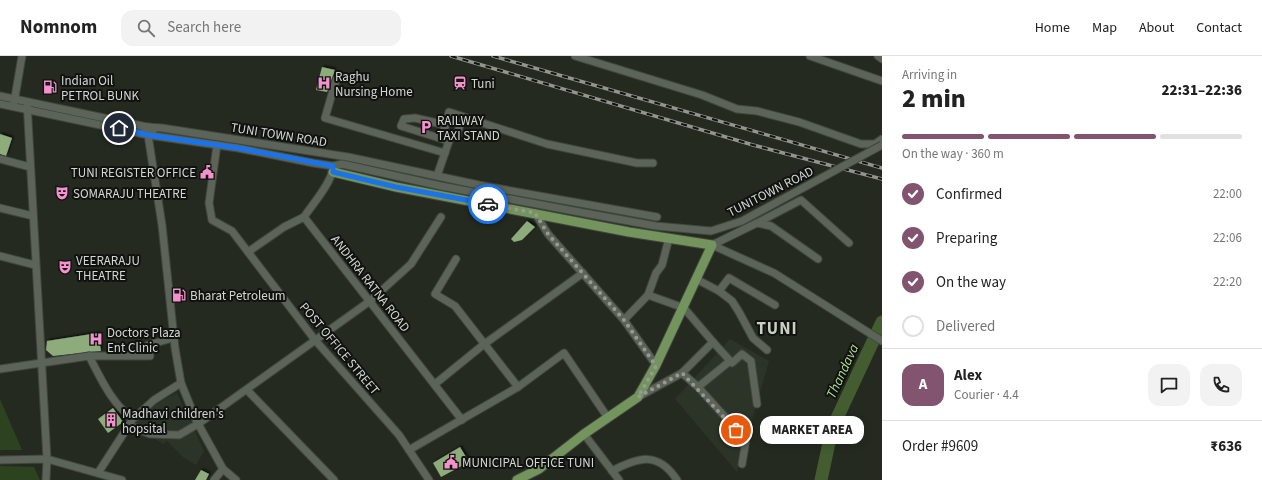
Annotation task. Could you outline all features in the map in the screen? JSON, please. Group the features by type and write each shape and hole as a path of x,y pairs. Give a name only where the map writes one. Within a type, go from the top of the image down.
{"main road":[{"path":"333,169 396,187 712,245 656,366 638,397 584,434 529,478 517,480"}],"street":[{"path":"14,107 22,56"},
{"path":"575,56 702,95 737,109 757,111 799,122 861,144 875,144 882,139"},
{"path":"810,56 882,81"},
{"path":"878,56 882,59"},
{"path":"336,80 325,118 445,153"},
{"name":"TUNI TOWN ROAD","path":"0,96 15,99 27,106"},
{"name":"TUNI TOWN ROAD","path":"0,104 14,107 27,106 333,169 342,164 335,156 148,130"},
{"path":"27,106 47,459 46,480"},
{"path":"437,176 449,139 444,130 449,112 547,144 638,163 653,163"},
{"path":"446,125 415,118 404,119 402,126 449,139 458,134 461,116"},
{"path":"148,130 149,154 162,225 173,338 181,383 198,424 223,469 236,480"},
{"name":"POST OFFICE STREET","path":"217,145 209,203 212,220 232,231 315,340 399,435 429,480"},
{"name":"TUNITOWN ROAD","path":"342,164 441,186 656,226 711,231 742,221 882,145"},
{"path":"248,252 284,227 304,217 333,169 335,156 657,217"},
{"path":"0,160 30,167"},
{"path":"712,245 801,200 849,242"},
{"path":"0,208 33,216"},
{"path":"535,213 548,234 624,320 656,366"},
{"name":"ANDHRA RATNA ROAD","path":"304,217 436,384 462,420"},
{"path":"129,425 150,434 179,435 198,424 370,301 411,264 441,217"},
{"path":"757,223 770,226 818,260"},
{"path":"624,320 648,295 656,274 662,265 669,238"},
{"path":"712,245 774,274 809,294 882,341"},
{"path":"0,256 35,265"},
{"path":"456,259 435,294 455,306 483,345 518,387"},
{"path":"436,384 483,345 583,273"},
{"path":"719,291 729,278 775,305"},
{"path":"696,279 719,291 732,301 753,338 768,350"},
{"path":"648,295 684,308 730,361"},
{"path":"0,369 89,356 150,356 148,345 173,338"},
{"path":"638,397 682,373 713,342"},
{"path":"409,450 518,387 564,353 608,418"},
{"path":"698,387 730,361 732,363 742,354 751,361 757,404"},
{"path":"89,356 106,388 121,410 133,419"},
{"path":"682,373 698,387 746,440 742,464"},
{"path":"98,472 133,419 154,400 181,383"},
{"path":"246,390 334,480"},
{"path":"584,434 619,480"},
{"path":"0,460 47,459 98,472 122,480"},
{"path":"612,471 638,459 648,459 664,465 677,480"},
{"path":"214,480 223,469"}],"shaded area":[{"path":"730,339 769,361 737,472 675,399"},
{"path":"177,393 204,451 196,465 184,458 167,441 163,444 147,434 144,438 130,428 156,403"}],"green space":[{"path":"0,399 22,450 0,450"},
{"path":"0,466 34,467 40,480 0,480"}],"building":[{"path":"322,67 335,70 327,92 316,90"},
{"path":"0,134 12,138 6,156 0,154"},
{"path":"527,221 535,227 522,240 514,242 511,239"},
{"path":"98,333 101,351 53,356 46,350 47,341"},
{"name":"Madhavi children's hopsital","path":"113,408 123,422 108,433 98,419"},
{"name":"MUNICIPAL OFFICE TUNI","path":"460,447 469,462 441,477 433,463"},
{"path":"201,470 209,474 206,480 195,480"}],"waterway":[{"name":"Thandava","path":"821,480 832,429 882,322"}],"railway":[{"path":"451,56 753,145 882,179"},
{"path":"493,56 882,168"}],"way so far":[{"path":"488,204 535,213 548,234 583,273 600,295 624,320 656,366 638,397 682,373 698,387 736,430"}],"place":[{"name":"Raghu Nursing Home","path":"324,83"},
{"name":"Tuni","path":"460,83"},
{"name":"Indian Oil PETROL BUNK","path":"50,87"},
{"name":"RAILWAY TAXI STAND","path":"426,127"},
{"name":"TUNI REGISTER OFFICE","path":"207,172"},
{"name":"SOMARAJU THEATRE","path":"62,193"},
{"name":"VEERARAJU THEATRE","path":"65,267"},
{"name":"Bharat Petroleum","path":"179,295"},
{"name":"Doctors Plaza Ent Clinic","path":"96,339"},
{"name":"Madhavi children's hopsital","path":"111,420"},
{"name":"MARKET AREA","path":"736,430"},
{"name":"MUNICIPAL OFFICE TUNI","path":"451,462"}],"district":[{"name":"TUNI","path":"777,328"}],"route":[{"path":"119,128 148,135 238,148 333,166 333,172 362,180 488,204"}]}
